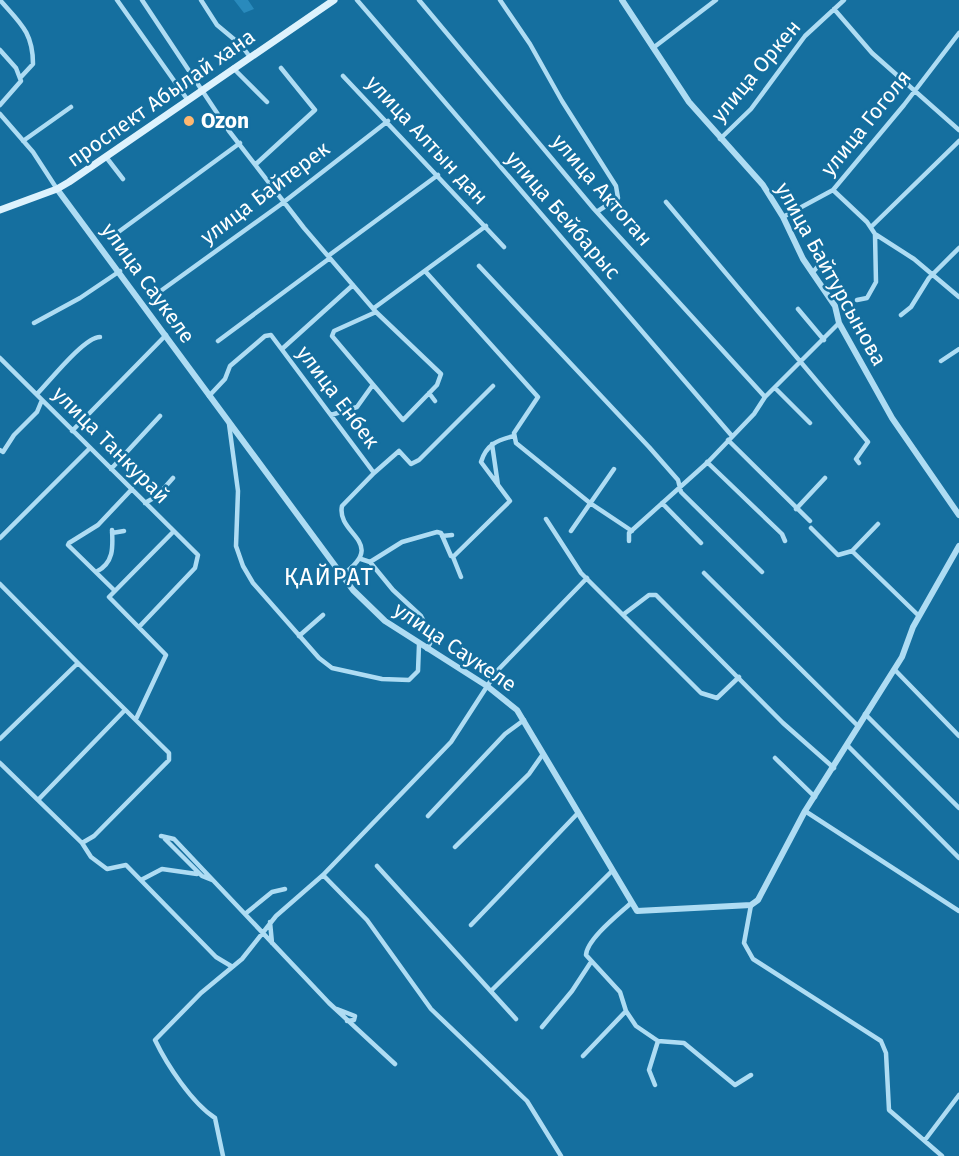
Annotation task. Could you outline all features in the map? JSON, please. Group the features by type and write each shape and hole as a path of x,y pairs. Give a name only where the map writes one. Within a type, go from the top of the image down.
{"main road":[{"name":"проспект Абылай хана","path":"0,210 57,189 334,0"}],"street":[{"path":"0,0 24,28 33,44 33,63 0,105"},
{"path":"117,0 187,99"},
{"path":"142,0 202,89 284,202 375,310 441,374 437,385 401,420 332,336 334,331 375,310 486,226"},
{"path":"201,0 217,25 241,45 250,57"},
{"name":"улица Бейбарыс","path":"357,0 732,436"},
{"name":"улица Актоган","path":"419,0 598,211 765,398"},
{"path":"500,0 530,44 562,101 613,180 618,198 598,211"},
{"name":"улица Байтурсынова","path":"622,0 688,102 763,185 812,273 835,306 839,323 892,418 959,515"},
{"path":"653,48 716,0"},
{"path":"831,0 854,35 914,92 959,130"},
{"name":"улица Оркен","path":"720,139 751,109 793,50 844,0"},
{"name":"улица Гоголя","path":"783,218 833,190 914,92 959,33"},
{"path":"0,50 21,77"},
{"path":"233,68 259,97 267,102"},
{"path":"256,164 315,110 281,68"},
{"name":"улица Алтын дан","path":"344,76 504,247"},
{"path":"23,141 72,107"},
{"path":"0,114 23,141 57,189"},
{"name":"улица Байтерек","path":"162,290 284,202 388,121"},
{"path":"871,227 959,141"},
{"path":"117,233 240,143"},
{"path":"106,157 123,179"},
{"path":"218,341 438,175"},
{"name":"улица Саукеле","path":"57,189 120,271 229,424 342,575 368,606 419,645 509,701 525,720 631,903"},
{"path":"833,190 871,227 875,234 934,275 959,297"},
{"path":"666,202 868,442 856,459 859,463"},
{"path":"857,300 862,301 867,297 876,282 875,234"},
{"path":"901,315 911,307 934,275 959,248"},
{"path":"812,273 822,262"},
{"path":"479,266 649,447 678,480 681,492 762,572"},
{"path":"34,323 80,298 120,271"},
{"path":"425,271 538,397 514,436 492,444 481,462 510,501 453,557"},
{"name":"улица Енбек","path":"353,285 282,349 374,473 341,510 358,541 361,559"},
{"path":"798,309 824,340"},
{"path":"629,541 628,536 632,531 728,441 754,414 774,388 839,323"},
{"path":"72,431 166,335"},
{"path":"209,396 225,379 230,366 265,336 271,335 282,349"},
{"path":"37,394 85,345 95,337 100,337"},
{"path":"940,361 959,349"},
{"name":"улица Танкурай","path":"1,362 37,394 198,555 195,568 138,627"},
{"path":"331,415 357,407 372,386"},
{"path":"374,473 399,451 411,464 419,460 493,386"},
{"path":"774,388 810,423"},
{"path":"429,393 435,401"},
{"path":"0,450 3,452 9,447 14,435 37,412 42,400"},
{"path":"111,469 160,416"},
{"path":"229,424 238,491 237,554 253,583 299,636 332,668 356,675 409,680 418,671 419,645"},
{"path":"514,436 516,443 590,503 632,531"},
{"path":"728,441 838,555 852,550 878,524"},
{"path":"492,444 498,486"},
{"path":"0,538 90,448"},
{"path":"707,462 782,534 785,541"},
{"path":"571,531 615,469"},
{"path":"145,503 156,496 173,478"},
{"path":"796,509 825,478"},
{"path":"115,591 75,554 69,543 78,535 98,525 132,489"},
{"path":"662,503 701,543"},
{"path":"546,519 580,573 708,697 717,698 739,677"},
{"path":"96,572 108,563 112,553 112,532 124,531"},
{"path":"136,719 166,655 109,600 115,591 174,531"},
{"path":"370,562 402,542 437,532 442,536 461,577"},
{"path":"442,536 453,535"},
{"path":"942,1156 890,1110 886,1053 881,1041 753,958 744,943 751,905 762,895 805,811 895,670 919,616 959,546"},
{"path":"852,550 919,616"},
{"path":"342,575 361,559 370,562 425,621 433,638 427,649"},
{"path":"704,573 858,726"},
{"path":"223,1156 215,1118 190,1097 155,1040 231,966 242,959 270,922 323,874 451,742 487,686 524,641 587,578"},
{"path":"0,584 169,753 169,760 94,836 82,843"},
{"path":"624,614 649,595 656,594 802,742 834,768"},
{"path":"299,636 323,615"},
{"path":"0,739 78,663"},
{"path":"895,670 959,736"},
{"path":"38,800 128,711 139,711"},
{"path":"865,714 959,808"},
{"path":"428,816 505,734 525,720"},
{"path":"848,746 959,858"},
{"path":"456,847 529,774 543,754"},
{"path":"775,758 814,797"},
{"path":"0,763 82,843 91,857 107,869 126,865 216,957 231,966"},
{"path":"805,811 959,911"},
{"path":"471,925 578,813"},
{"path":"200,874 162,836 174,839 335,1009 395,1064"},
{"path":"377,866 516,1019"},
{"path":"141,880 162,868 200,874 213,880"},
{"path":"491,991 612,870"},
{"path":"323,874 367,920 431,1009 526,1101 561,1156"},
{"path":"245,914 272,892 285,889"},
{"path":"751,905 640,912 631,903 603,929 586,950 591,962 620,992 626,1011 636,1026 658,1041 684,1043 735,1085 751,1075"},
{"path":"270,922 272,943"},
{"path":"542,1027 572,991 591,962"},
{"path":"335,1009 355,1016 354,1020 347,1021"},
{"path":"583,1056 626,1011"},
{"path":"656,1085 649,1070 658,1041"},
{"path":"925,1140 959,1095"}],"shaded area":[{"path":"234,0 248,0 254,9 244,13"}],"place":[{"name":"Ozon","path":"189,121"}],"district":[{"name":"ҚАЙРАТ","path":"329,577"}]}
